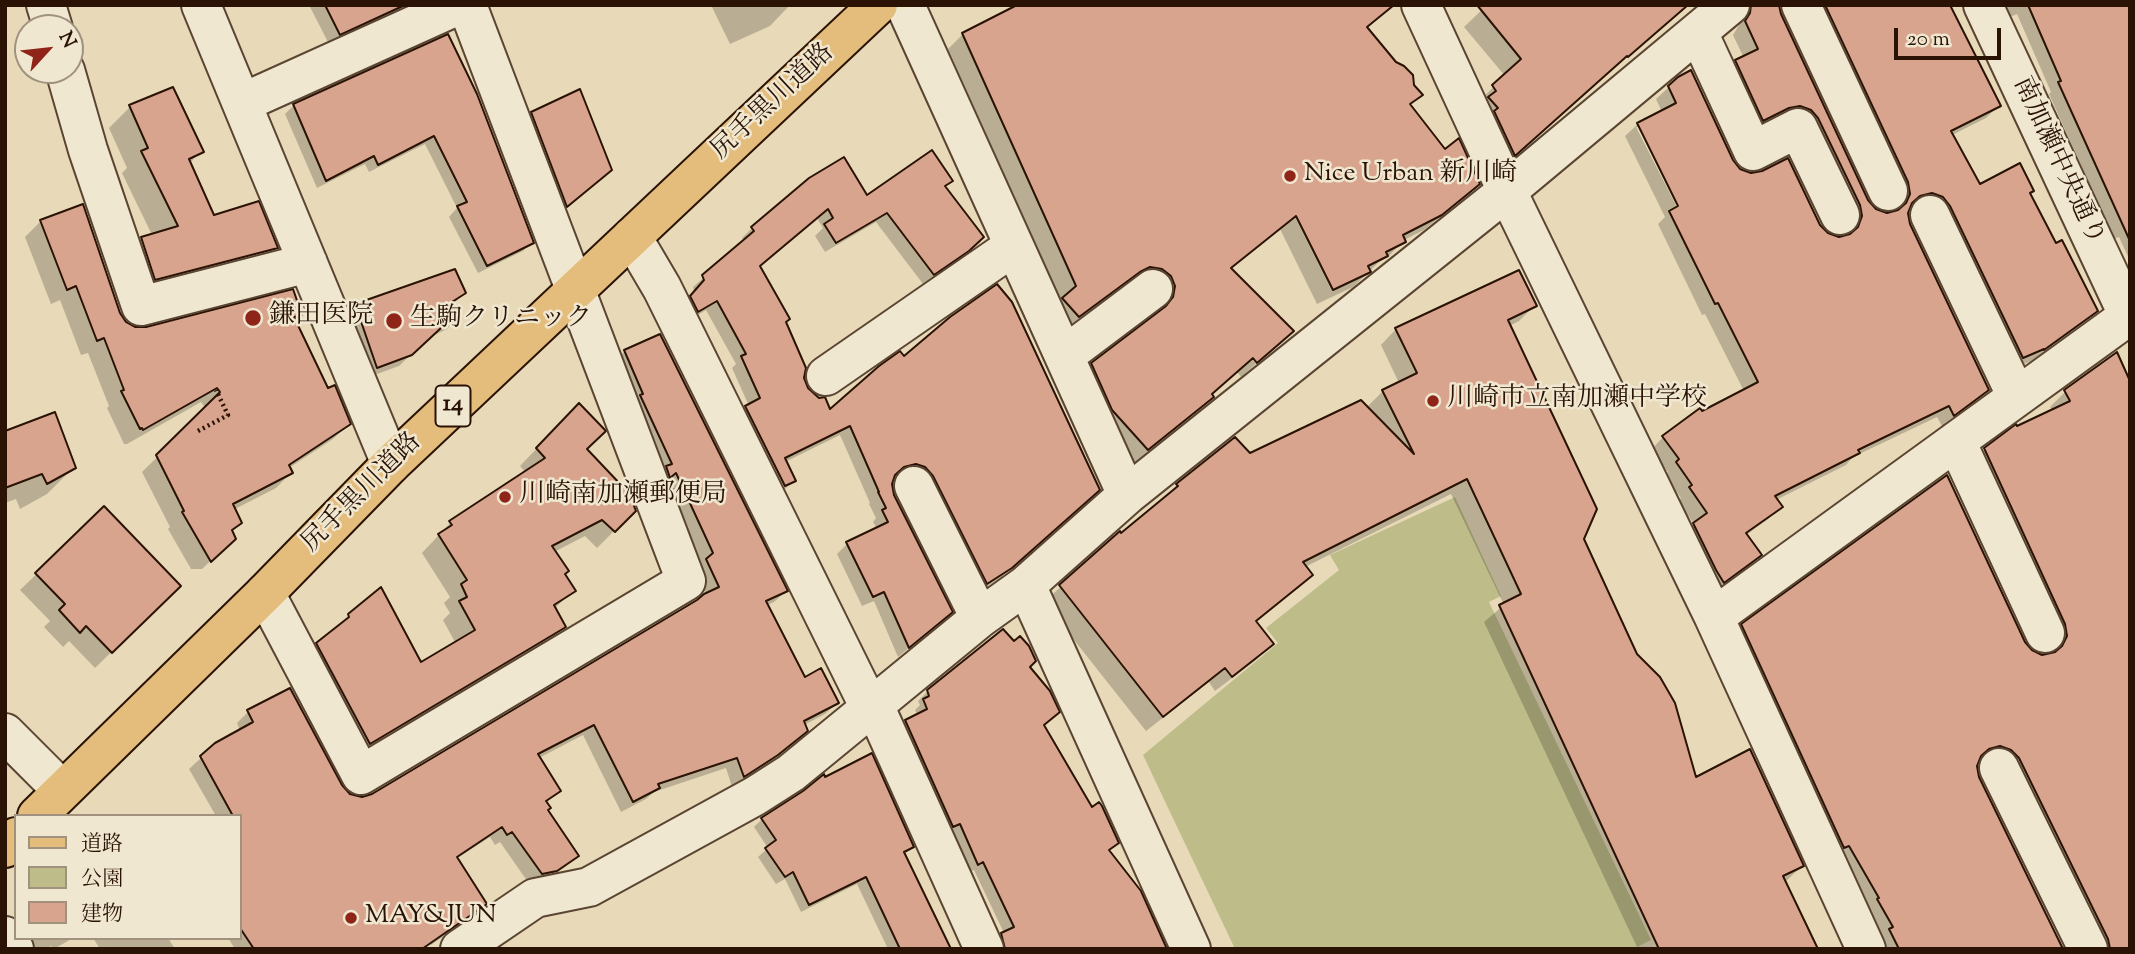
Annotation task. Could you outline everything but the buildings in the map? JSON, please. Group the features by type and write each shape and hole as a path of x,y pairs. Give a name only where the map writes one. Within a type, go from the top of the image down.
{"main road":[{"name":"尻手黒川道路","path":"49,803 265,593 391,464 878,5"}],"street":[{"path":"201,5 391,464"},
{"path":"242,103 459,5"},
{"path":"265,593 361,775 686,581 467,5"},
{"path":"905,5 1126,495"},
{"path":"1421,5 1507,191 1714,617 1866,949"},
{"path":"460,949 535,898 589,887 755,796 791,773 980,618 1026,585 1126,495 1507,191 1730,5"},
{"path":"1801,5 1888,191"},
{"name":"南加瀬中央通り","path":"1983,5 2129,316"},
{"path":"1698,32 1754,151 1798,128 1840,215"},
{"path":"69,84 88,150 141,306 308,263"},
{"path":"1930,215 2017,397"},
{"path":"632,237 662,288 872,706 984,949"},
{"path":"826,376 1014,246"},
{"path":"1064,356 1153,289"},
{"path":"1714,617 2129,316"},
{"path":"1956,441 2045,633"},
{"path":"914,486 980,618"},
{"path":"1026,585 1191,949"},
{"path":"5,733 49,803"},
{"path":"1999,768 2088,949"},
{"path":"5,936 14,949"}],"path":[{"path":"198,431 228,415 216,390"}],"green space":[{"path":"1455,497 1501,596 1489,602 1651,940 1633,949 1235,949 1143,755 1278,643 1266,628 1339,570 1330,555"}],"place":[{"name":"Nice Urban 新川崎","path":"1290,176"},
{"name":"鎌田医院","path":"253,318"},
{"name":"生駒クリニック","path":"394,321"},
{"name":"川崎市立南加瀬中学校","path":"1433,401"},
{"name":"川崎南加瀬郵便局","path":"505,497"},
{"name":"MAY&JUN","path":"351,918"}]}
